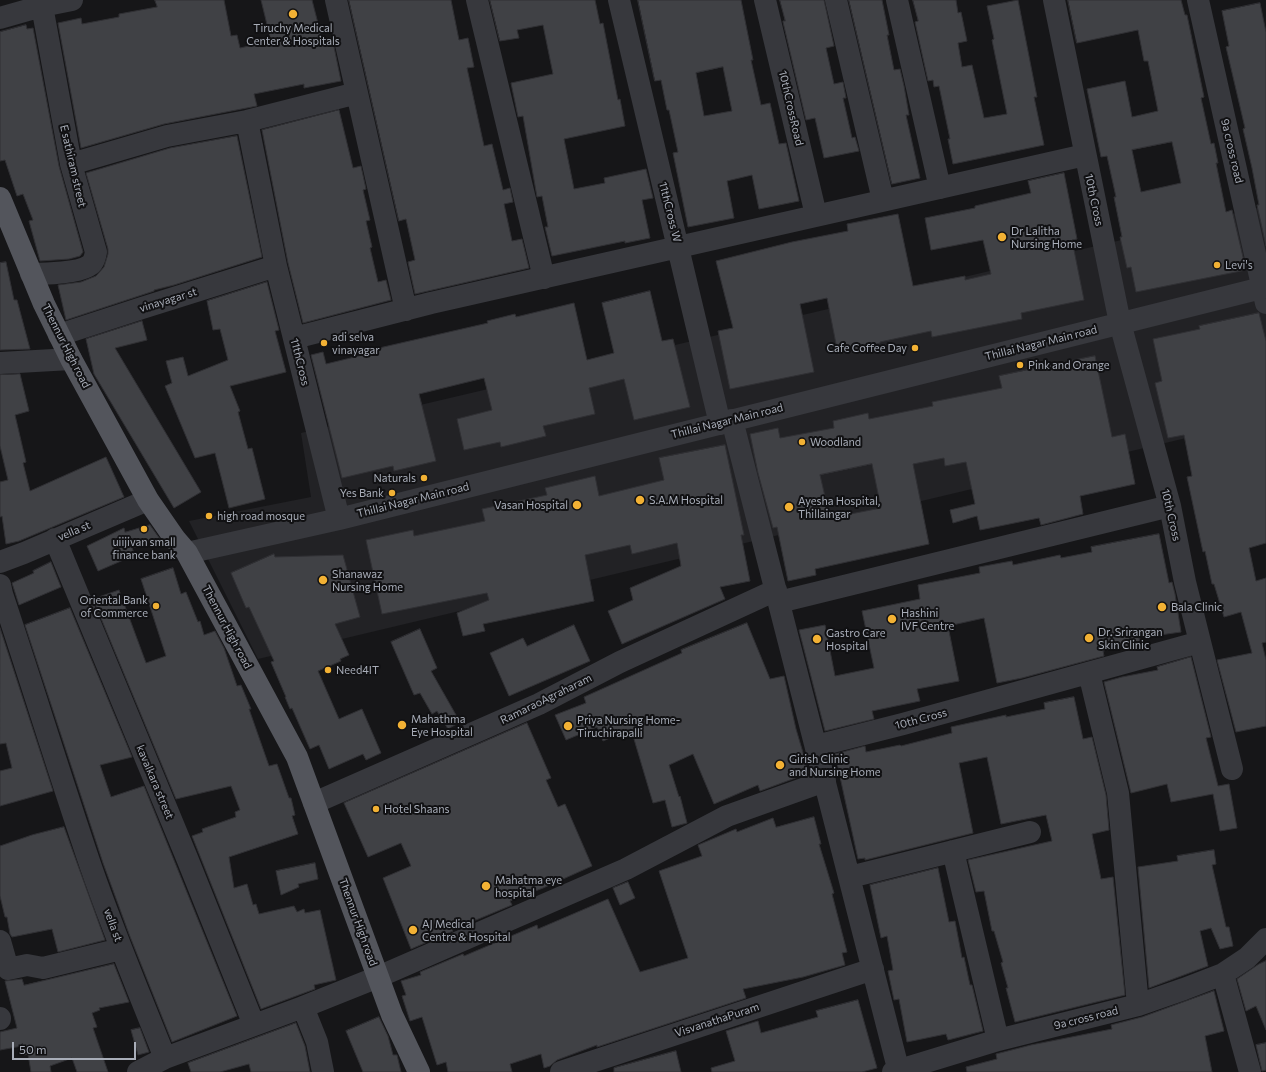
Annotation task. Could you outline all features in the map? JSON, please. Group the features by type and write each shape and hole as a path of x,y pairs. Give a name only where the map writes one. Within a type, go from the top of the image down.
{"main road":[{"name":"Thennur High road","path":"0,198 6,228 32,274 44,304 71,359 148,500 175,539 187,553 297,758 392,1015 419,1072"}],"street":[{"path":"0,18 41,3 72,0"},
{"path":"336,0 406,310"},
{"path":"476,0 544,278"},
{"name":"11thCross W","path":"619,0 679,247 726,422 777,596 850,877 897,1071"},
{"name":"10thCrossRoad","path":"765,0 816,215"},
{"path":"836,0 883,200"},
{"path":"897,0 940,188"},
{"name":"10th Cross","path":"816,746 903,724 1200,642 1185,582 1170,506 1120,323 1054,0"},
{"name":"9a cross road","path":"1198,0 1265,292"},
{"name":"E sathiram street","path":"32,274 51,274 85,268 91,265 95,258 96,252 70,164 41,3"},
{"path":"70,164 167,136 247,121 357,92"},
{"name":"11thCross","path":"247,121 276,266 339,519"},
{"path":"294,338 406,310 816,215 1085,155"},
{"name":"vinayagar st","path":"59,334 276,266"},
{"name":"Thillai Nagar Main road","path":"187,553 339,519 1120,323 1265,292"},
{"path":"0,363 71,359"},
{"name":"vella st","path":"0,562 148,500"},
{"name":"RamaraoAgraharam","path":"314,803 532,707 620,662 777,596 1170,506"},
{"name":"kavalkara street","path":"55,539 187,858 254,1025"},
{"name":"vella st","path":"0,585 91,867 121,949 165,1058"},
{"path":"1200,642 1232,769"},
{"path":"1089,673 1118,793 1138,1005"},
{"path":"138,1072 165,1058 303,1007 378,977 626,869 727,816 825,781"},
{"path":"850,877 1030,832"},
{"path":"953,851 998,1040"},
{"name":"9a cross road","path":"897,1071 998,1040 1138,1005 1223,974 1247,958 1259,948 1266,939"},
{"path":"0,941 4,970 27,965 43,968 121,949"},
{"name":"VisvanathaPuram","path":"560,1072 873,969"},
{"path":"1223,974 1250,1072"},
{"path":"303,1007 317,1042 323,1072"}],"shaded area":[{"path":"1266,206 1266,419 258,659 189,521 311,497 301,433"}],"building":[{"path":"155,0 224,0 231,36 237,35 240,48 271,41 261,0 312,0 322,39 332,37 341,81 304,88 304,84 254,94 257,106 164,124 81,148 58,23 81,18 82,24 119,17 119,14 157,7"},
{"path":"349,0 451,0 459,40 468,38 474,67 467,68 484,146 492,144 503,190 510,188 513,202 504,204 512,241 522,239 529,268 415,294 408,262 415,260 406,219 399,221"},
{"path":"490,0 595,0 600,24 603,23 618,100 620,99 625,126 564,139 574,189 605,183 604,178 646,169 653,198 642,200 650,238 625,243 625,241 552,256 545,227 548,227 542,196 537,197 523,116 518,117 511,83 553,74 543,25 517,30 519,38 500,41"},
{"path":"638,0 741,0 753,60 751,60 761,105 770,103 779,144 786,143 799,201 759,209 752,175 727,181 734,218 688,227 673,153 678,152 669,110 667,110 661,80 655,81","holes":["723,67 732,111 704,116 696,73"]},
{"path":"780,0 824,0 834,46 826,48 834,84 843,82 846,98 843,98 852,138 855,137 859,151 824,158 815,118 806,120 783,22 785,21"},
{"path":"849,0 882,0 894,70 900,69 904,86 909,115 906,115 920,178 892,184"},
{"path":"913,0 956,0 958,13 961,12 967,41 958,43 962,67 972,65 984,118 1007,114 992,40 994,39 987,6 1018,0 1037,97 1034,97 1044,145 953,164 948,139 950,139 939,86 934,87 933,80 928,81 915,22 918,21"},
{"path":"1068,0 1181,0 1185,15 1187,15 1204,97 1201,98 1211,144 1214,143 1218,163 1216,163 1226,212 1232,210 1246,270 1136,292 1131,267 1127,268 1120,237 1122,237 1114,197 1116,197 1107,156 1101,157 1087,89 1125,81 1132,117 1158,111 1148,61 1144,61 1138,30 1077,43","holes":["1172,142 1181,183 1141,192 1132,150"]},
{"path":"1260,3 1266,32 1266,246 1257,205 1259,205 1252,168 1243,129 1245,128 1226,47 1229,46 1222,11"},
{"path":"26,25 27,29 33,28 59,166 83,252 80,256 69,259 40,261 29,221 33,220 23,194 17,196 5,160 0,161 0,32"},
{"path":"339,110 353,168 361,166 366,189 363,190 370,220 366,221 372,247 370,248 378,282 386,280 391,300 303,323 288,263 262,130"},
{"path":"237,136 262,257 154,290 66,320 58,285 81,282 96,276 104,267 108,254 108,249 86,173 170,148"},
{"path":"1064,173 1077,239 1072,240 1084,300 1021,313 1022,319 932,337 931,331 880,342 865,347 866,349 838,354 827,298 800,304 814,372 730,389 718,331 733,328 716,261 792,242 848,231 847,224 898,214 913,286 965,276 965,280 991,274 983,240 931,250 925,218 975,208 975,206 1031,193 1028,181"},
{"path":"6,262 14,300 17,300 30,349 0,350 0,263"},
{"path":"267,282 279,330 275,331 286,372 230,386 240,411 238,412 248,449 252,448 265,499 229,508 215,453 195,458 165,386 172,383 166,361 183,357 188,376 228,360 220,329 213,330 207,301"},
{"path":"650,291 662,341 673,339 690,407 634,420 624,379 589,388 595,414 543,426 546,436 501,447 500,442 464,450 457,419 492,410 484,378 419,394 436,461 394,471 393,466 342,478 311,355 323,352 326,364 367,354 366,351 488,323 487,321 515,314 516,317 574,303 587,360 614,353 602,303"},
{"path":"1259,313 1266,341 1266,543 1249,548 1256,581 1266,578 1266,642 1262,643 1266,660 1266,726 1236,732 1217,660 1252,653 1241,612 1224,617 1214,584 1212,584 1205,551 1203,552 1187,477 1192,476 1184,435 1168,438 1155,383 1162,381 1153,339 1200,329 1199,326"},
{"path":"142,321 147,340 115,348 201,492 174,508 94,374 86,339"},
{"path":"1095,356 1112,437 1125,434 1135,484 1080,496 1083,514 1041,525 1039,518 980,530 977,516 953,523 950,510 975,504 966,462 945,466 944,458 913,464 929,544 815,569 816,575 788,581 777,527 773,528 758,473 750,434 778,428 780,438 834,428 833,421 868,413 869,419 933,406 932,402 1002,388 999,376","holes":["872,464 881,508 830,518 820,475"]},
{"path":"20,374 29,411 15,415 26,462 23,463 30,491 106,457 124,497 19,541 6,544 2,516 0,517 0,482 8,480 0,446 0,375"},
{"path":"725,445 744,535 741,535 750,581 720,587 725,599 622,644 608,611 633,600 630,588 681,566 677,543 632,554 630,545 585,555 594,601 483,624 485,631 463,636 457,613 489,600 487,593 382,614 366,540 413,530 414,536 485,521 482,509 547,495 545,488 595,476 599,496 664,480 659,458"},
{"path":"150,525 160,539 132,548 135,555 98,571 87,546 124,528 125,532"},
{"path":"1159,534 1169,583 1172,582 1175,594 1181,632 1139,638 1140,644 1103,651 1104,656 1022,678 997,683 984,618 948,626 959,681 917,689 920,701 872,711 874,719 825,731 799,630 825,625 835,676 874,668 862,611 920,599 918,585 980,573 979,567 1012,561 1013,565 1060,555 1061,558 1092,552 1091,547"},
{"path":"274,554 275,557 343,555 360,617 335,624 349,655 340,659 341,661 318,671 339,719 362,709 381,753 366,760 363,754 329,769 319,745 310,749 292,708 290,709 285,697 271,662 274,661 249,607 246,608 231,573"},
{"path":"51,562 61,587 19,605 12,583 34,573 33,571"},
{"path":"173,568 181,594 186,592 198,622 200,621 204,635 215,631 224,648 237,686 241,685 251,709 249,709 269,766 277,764 289,798 291,798 295,815 292,816 298,834 229,857 234,888 247,884 253,905 256,904 259,914 294,906 297,912 304,909 305,913 320,910 336,980 314,985 315,989 261,1009 192,836 203,832 202,829 236,817 235,812 240,810 231,786 176,799 93,599 119,590 146,663 166,656 141,579"},
{"path":"70,608 132,757 100,765 111,797 144,786 237,1016 172,1042 129,934 103,863 25,625"},
{"path":"747,623 770,679 784,676 796,729 809,773 760,791 758,785 714,804 693,754 669,765 679,797 680,796 687,823 672,827 665,800 653,803 631,729 603,741 597,727 566,740 555,715 586,703 584,697 682,653 681,650"},
{"path":"574,625 590,661 509,696 490,653 523,638 527,646"},
{"path":"0,628 53,791 0,806 0,771 12,768 6,743 0,744"},
{"path":"420,629 437,668 431,671 460,722 448,729 437,711 432,714 420,693 414,695 391,642"},
{"path":"1191,657 1211,737 1206,738 1218,786 1229,784 1237,828 1220,831 1213,794 1171,802 1167,784 1131,793 1104,682 1158,670 1157,667"},
{"path":"1074,697 1083,739 1092,737 1106,795 1109,830 1092,834 1101,879 1113,877 1125,995 1015,1022 1001,963 1003,962 994,931 992,931 984,891 976,892 968,860 1052,841 1046,815 1001,824 987,757 959,763 973,833 865,860 865,858 858,859 835,754 865,746 866,752 901,746 952,733 951,727 1006,715 1006,717 1045,709 1044,703"},
{"path":"527,723 551,778 546,780 558,807 565,804 592,866 510,901 512,905 411,949 383,878 411,866 401,843 368,857 344,803"},
{"path":"814,817 821,844 819,844 834,893 832,894 847,952 842,953 845,965 803,977 743,989 746,998 597,1047 597,1045 557,1060 550,1066 544,1068 541,1054 510,1064 512,1072 448,1072 446,1062 437,1065 422,1017 410,1021 402,996 406,995 401,981 421,975 420,972 463,954 464,956 537,925 538,929 608,899 640,972 688,958 659,871 702,856 698,845 736,829 737,832 773,818 776,827"},
{"path":"64,827 105,940 58,952 52,929 12,937 10,934 7,917 5,917 0,896 0,846 32,835"},
{"path":"1214,850 1216,864 1212,865 1226,927 1229,927 1233,946 1220,949 1211,928 1200,931 1208,966 1149,988 1138,867 1178,861 1177,856"},
{"path":"315,863 318,879 298,884 299,887 281,895 276,871"},
{"path":"938,868 949,922 955,921 962,958 964,957 983,1031 948,1040 946,1034 907,1042 899,999 894,1000 888,971 893,970 887,936 881,938 870,885"},
{"path":"628,882 635,898 620,905 613,888"},
{"path":"1266,961 1266,1030 1256,1006 1246,1011 1237,979"},
{"path":"114,964 129,1002 99,1008 100,1010 92,1013 97,1027 93,1028 108,1072 77,1072 72,1058 50,1066 51,1072 31,1072 28,1054 24,1055 22,1046 0,1050 0,1032 17,1028 5,981 22,979 24,985"},
{"path":"1214,991 1224,1031 1205,1036 1212,1072 967,1072 966,1067 997,1059 996,1054 1031,1045 1112,1029 1111,1025 1142,1017"},
{"path":"858,1000 877,1068 862,1072 712,1072 711,1068 735,1061 726,1031 758,1021 761,1033 818,1017 816,1011"},
{"path":"379,1017 388,1036 393,1055 397,1055 401,1072 363,1072 346,1031"},
{"path":"296,1023 305,1046 310,1072 251,1072 249,1064 220,1072 191,1072 188,1063"},
{"path":"140,1028 149,1052 138,1055 131,1030"},
{"path":"1266,1043 1266,1070 1262,1071 1256,1045"},
{"path":"676,1051 681,1072 614,1072 614,1068"}],"place":[{"name":"Tiruchy Medical Center & Hospitals","path":"293,14"},
{"name":"Dr Lalitha Nursing Home","path":"1002,237"},
{"name":"Levi's","path":"1217,265"},
{"name":"adi selva vinayagar","path":"324,343"},
{"name":"Cafe Coffee Day","path":"915,348"},
{"name":"Pink and Orange","path":"1020,365"},
{"name":"Woodland","path":"802,442"},
{"name":"Naturals","path":"424,478"},
{"name":"Yes Bank","path":"392,493"},
{"name":"S.A.M Hospital","path":"640,500"},
{"name":"Vasan Hospital","path":"577,505"},
{"name":"Ayesha Hospital, Thillaingar","path":"789,507"},
{"name":"high road mosque","path":"209,516"},
{"name":"uiijivan small finance bank","path":"144,529"},
{"name":"Shanawaz Nursing Home","path":"323,580"},
{"name":"Oriental Bank of Commerce","path":"156,606"},
{"name":"Bala Clinic","path":"1162,607"},
{"name":"Hashini IVF Centre","path":"892,619"},
{"name":"Dr. Srirangan Skin Clinic","path":"1089,638"},
{"name":"Gastro Care Hospital","path":"817,639"},
{"name":"Need4IT","path":"328,670"},
{"name":"Mahathma Eye Hospital","path":"402,725"},
{"name":"Priya Nursing Home- Tiruchirapalli","path":"568,726"},
{"name":"Girish Clinic and Nursing Home","path":"780,765"},
{"name":"Hotel Shaans","path":"376,809"},
{"name":"Mahatma eye hospital","path":"486,886"},
{"name":"AJ Medical Centre & Hospital","path":"413,930"}]}
